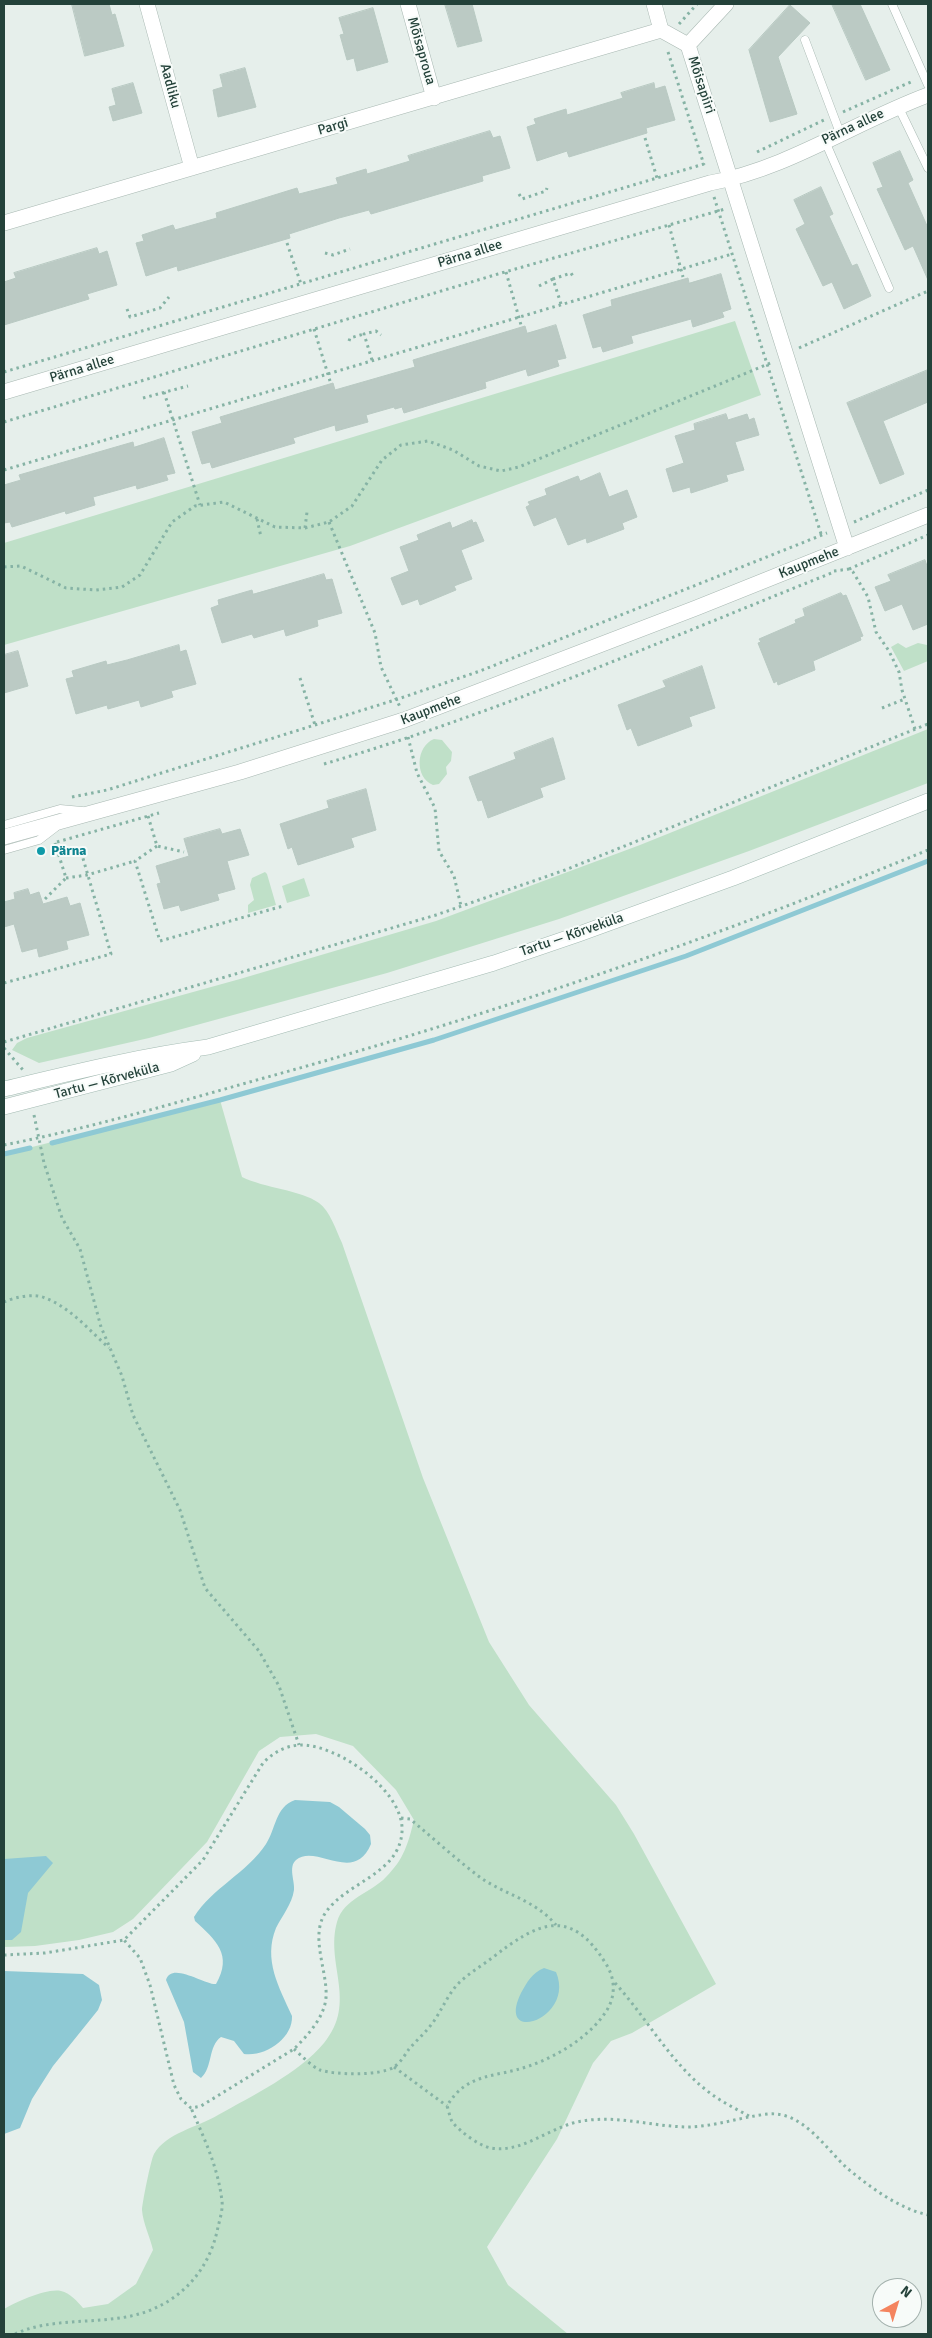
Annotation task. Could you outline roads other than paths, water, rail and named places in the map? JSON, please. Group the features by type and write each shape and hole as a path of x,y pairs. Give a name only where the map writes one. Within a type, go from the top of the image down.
{"street":[{"name":"Aadliku","path":"147,4 192,168"},
{"name":"Mõisaproua","path":"408,4 434,98"},
{"path":"654,4 667,33"},
{"path":"688,45 726,4"},
{"name":"Pargi","path":"4,222 667,33"},
{"name":"Mõisapiiri","path":"667,33 688,45 732,179"},
{"name":"Pärna allee","path":"4,392 710,183 754,172 928,94"},
{"name":"Kaupmehe","path":"732,179 847,548"},
{"name":"Kaupmehe","path":"4,837 240,772 404,720 928,515"},
{"name":"Tartu — Kõrveküla","path":"4,1089 125,1061 208,1047 494,963 579,934 822,844 928,801"},
{"name":"Tartu — Kõrveküla","path":"4,1107 171,1064 208,1047"}],"lane":[{"path":"892,4 928,85"},
{"path":"805,40 840,133"},
{"path":"898,106 928,168"},
{"path":"824,140 889,288"},
{"path":"4,824 60,809 94,812"},
{"path":"4,850 39,840 62,821"}],"water":[{"path":"295,1800 330,1802 339,1807 365,1829 370,1835 371,1844 364,1856 355,1861 345,1863 314,1856 304,1856 296,1860 292,1866 293,1895 276,1928 271,1951 274,1973 292,2016 288,2032 277,2044 269,2049 252,2054 244,2054 234,2041 221,2037 214,2046 205,2073 201,2078 193,2072 184,2022 166,1980 169,1975 181,1973 216,1984 223,1965 220,1949 210,1935 195,1921 194,1917 210,1897 258,1854 266,1844 283,1808"},
{"path":"46,1856 53,1863 28,1893 21,1932 12,1940 4,1940 4,1859"},
{"path":"544,1968 556,1972 559,1989 555,2003 547,2013 536,2020 526,2022 518,2019 516,2009 521,1993 533,1975"},
{"path":"4,1971 83,1974 99,1985 102,2000 98,2010 53,2066 32,2099 20,2128 4,2134"}],"waterway":[{"path":"52,1143 220,1100 434,1040 686,956 928,861"},
{"path":"4,1154 30,1148"}],"place":[{"name":"Pärna","path":"41,851"}]}
